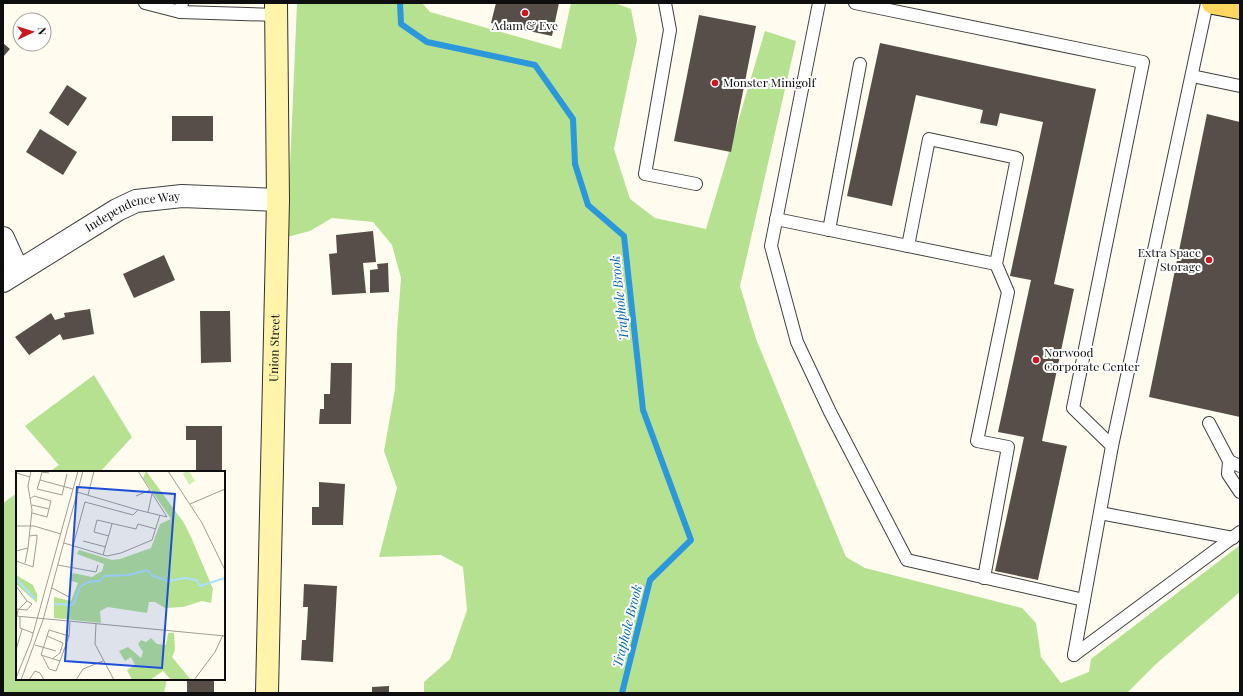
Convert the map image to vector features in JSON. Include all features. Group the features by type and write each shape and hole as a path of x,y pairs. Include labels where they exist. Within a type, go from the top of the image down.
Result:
{"main road":[{"path":"1213,3 1240,8"},
{"name":"Union Street","path":"267,693 278,200 276,9"}],"street":[{"name":"Independence Way","path":"11,276 117,210 136,201 182,196 278,200"},
{"path":"3,238 11,276"}],"lane":[{"path":"145,3 181,8 276,9"},
{"path":"665,3 670,30 645,174 696,184"},
{"path":"819,3 770,246 797,342 830,412 907,560 1084,600"},
{"path":"855,3 1143,62 1073,408 1112,446"},
{"path":"1207,3 1112,446 1074,655 1236,535"},
{"path":"829,230 860,64"},
{"path":"1192,76 1240,86"},
{"path":"908,246 929,139 1018,158 996,264 1008,292 977,441 1008,447 984,578"},
{"path":"776,219 996,264"},
{"path":"1209,423 1229,462 1228,474 1240,492"},
{"path":"1229,462 1240,466"},
{"path":"1100,513 1236,535"}],"green space":[{"path":"297,3 422,3 430,12 561,49 571,3 615,3 631,9 637,40 614,149 630,199 655,218 706,229 765,31 796,41 740,286 756,339 846,557 865,568 1022,608 1036,623 1041,657 1061,683 1089,672 1091,659 1240,545 1240,592 1156,664 1127,693 424,693 424,682 450,659 467,610 463,567 441,555 379,557 397,488 384,451 395,389 401,278 392,245 373,222 332,218 310,231 287,237"},
{"path":"94,375 132,437 101,471 50,471 59,465 25,426"},
{"path":"16,494 16,680 167,680 164,693 3,693 3,503"}],"building":[{"name":"Adam & Eve","path":"496,3 559,3 552,36 491,23"},
{"name":"Monster Minigolf","path":"699,15 756,26 731,152 674,141"},
{"path":"3,43 10,49 3,57"},
{"name":"Norwood Corporate Center","path":"880,43 1096,89 1054,284 1074,289 1042,441 1067,446 1038,580 995,571 1024,437 998,432 1031,280 1010,276 1043,122 1000,113 997,126 980,123 983,110 916,95 892,206 847,196"},
{"path":"67,85 87,98 68,126 49,113"},
{"name":"Extra Space Storage","path":"1207,114 1240,122 1240,417 1149,397"},
{"path":"172,116 213,116 213,141 172,141"},
{"path":"40,129 77,152 63,175 26,152"},
{"path":"373,231 376,262 363,263 366,293 332,295 329,254 337,253 336,235"},
{"path":"164,255 175,280 134,298 123,274"},
{"path":"388,263 389,292 370,293 370,270 378,269 377,264"},
{"path":"90,309 94,334 63,340 60,334 29,355 15,337 51,313 55,320 65,317 64,313"},
{"path":"200,311 230,311 231,362 201,363"},
{"path":"331,363 352,363 351,424 319,424 320,409 324,409 324,394 330,394"},
{"path":"186,426 222,426 222,470 196,470 196,440 186,440"},
{"path":"319,482 345,484 343,525 312,525 312,507 319,507"},
{"path":"304,584 337,586 333,662 301,660 302,640 306,640 308,607 303,607"},
{"path":"187,680 214,680 214,693 187,693"},
{"path":"389,686 389,693 372,693 372,687"}],"waterway":[{"name":"Traphole Brook","path":"400,3 401,24 427,42 535,65 573,119 575,164 588,205 624,236 643,410 691,540 650,580 622,693"}],"place":[{"name":"Adam & Eve","path":"525,13"},
{"name":"Monster Minigolf","path":"715,83"},
{"name":"Extra Space Storage","path":"1209,260"},
{"name":"Norwood Corporate Center","path":"1036,360"}]}
